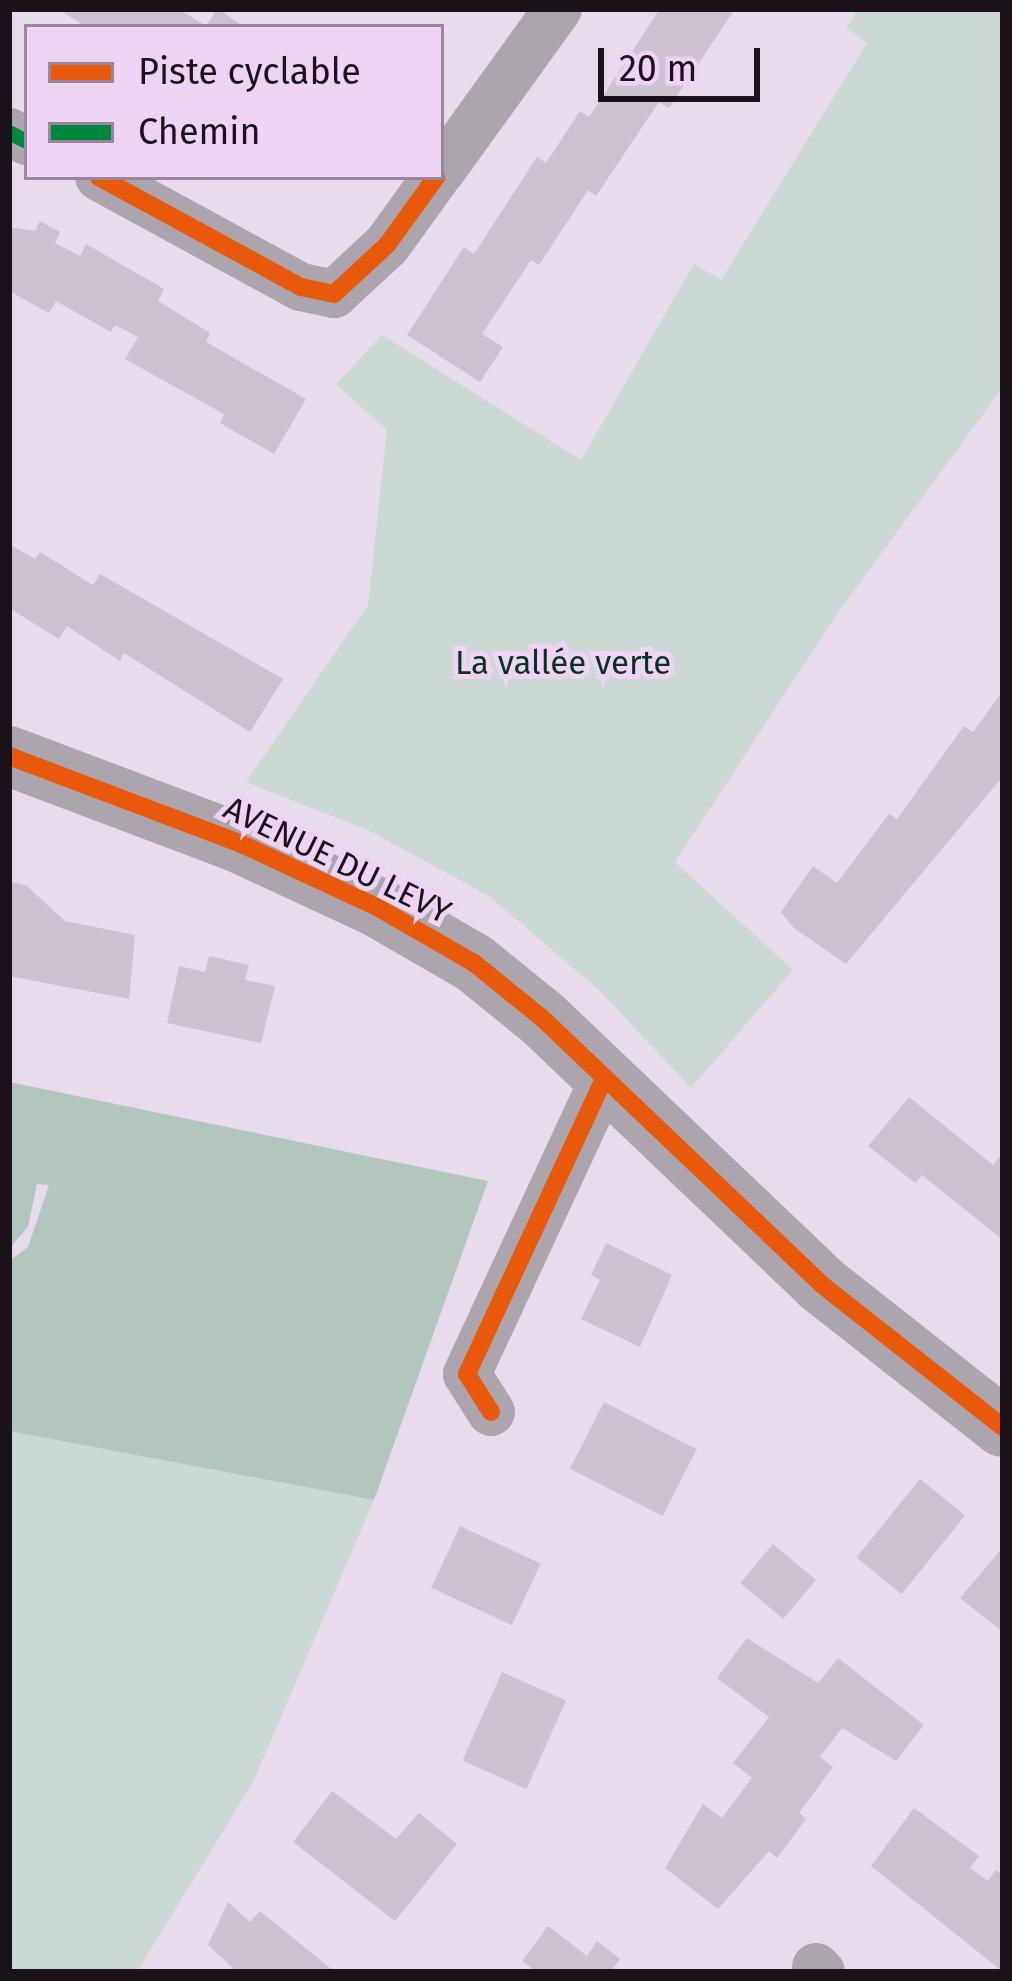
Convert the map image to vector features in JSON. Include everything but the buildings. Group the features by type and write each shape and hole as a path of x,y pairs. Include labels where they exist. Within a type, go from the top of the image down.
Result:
{"street":[{"path":"444,167 558,9"},
{"path":"105,180 301,287 334,294 387,245 435,180"},
{"name":"AVENUE DU LEVY","path":"9,756 237,842 377,907 474,964 605,1077 821,1284 1003,1427"},
{"path":"491,1412 467,1373 605,1077"}],"green space":[{"name":"La vallée verte","path":"858,9 1003,9 1003,387 837,614 675,862 793,970 691,1088 599,990 489,896 370,831 246,782 368,605 387,430 336,384 382,335 581,460 694,264 721,280 867,43 846,28"},
{"path":"9,1082 488,1181 374,1500 9,1431 9,1261 28,1247 49,1185 37,1184 28,1227 9,1249"},
{"path":"9,1431 374,1500 253,1782 137,1972 9,1972"}],"marked path":[{"path":"9,132 24,140"}],"cycle path":[{"path":"105,180 301,287 334,294 387,245 434,180"},
{"path":"9,756 237,842 377,907 474,963 542,1018 821,1284 1003,1427"},
{"path":"491,1412 467,1374 605,1077"}]}
